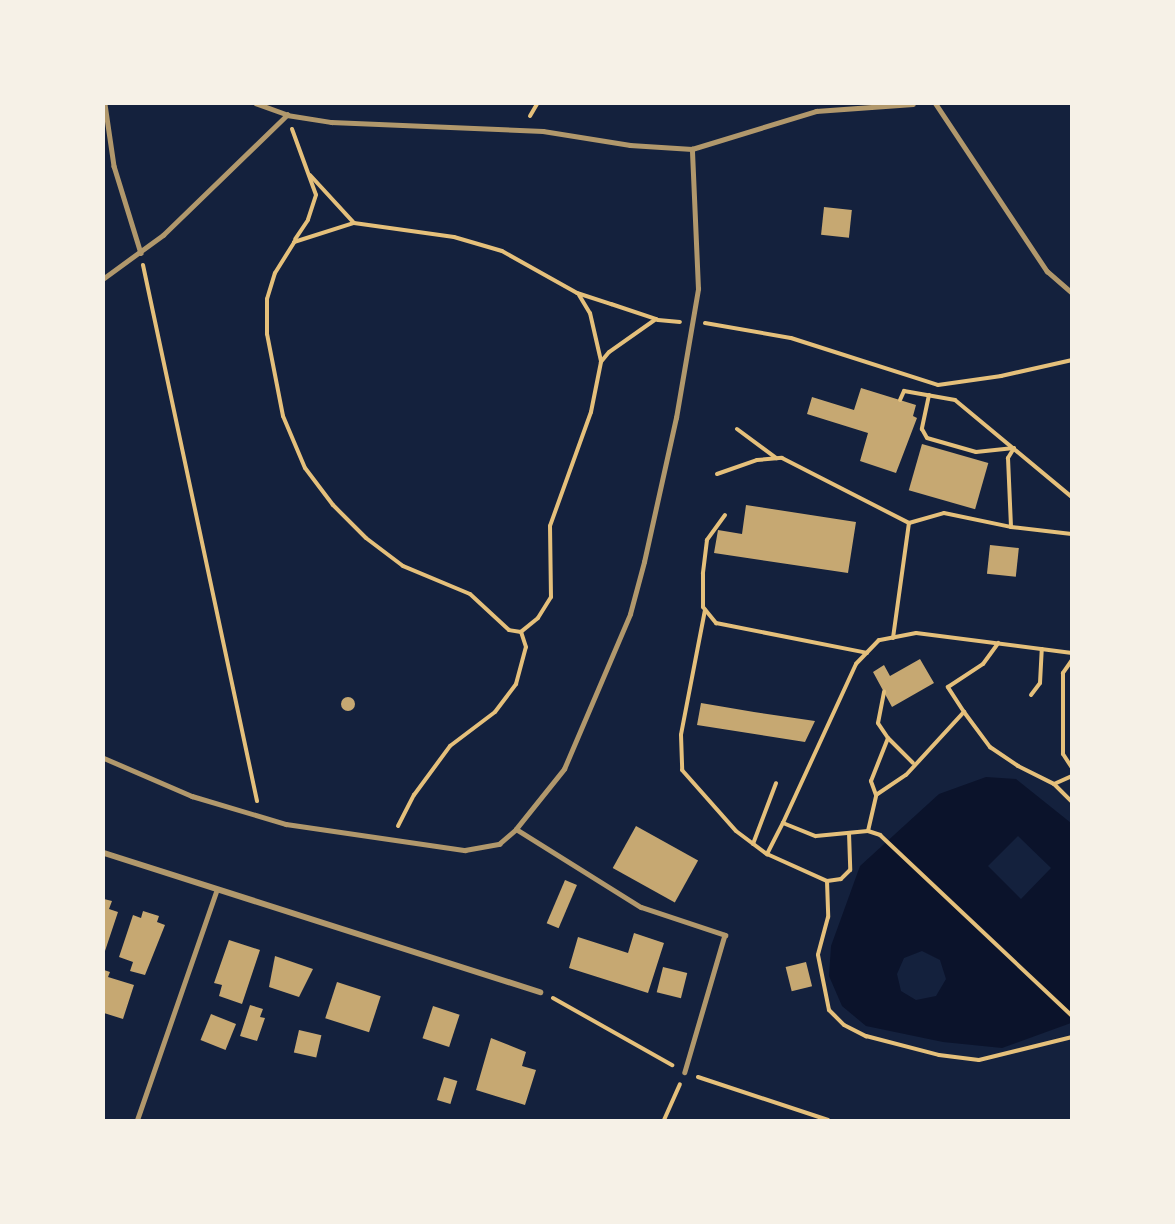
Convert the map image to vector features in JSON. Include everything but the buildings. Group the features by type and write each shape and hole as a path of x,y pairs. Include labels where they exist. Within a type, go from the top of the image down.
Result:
{"street":[{"path":"104,852 540,992"}],"lane":[{"path":"105,104 114,166 141,253"},
{"path":"256,104 287,115 332,122 543,131 630,145 692,149 816,111 913,104"},
{"path":"936,104 1047,271 1071,293"},
{"path":"104,278 141,253 287,115"},
{"path":"104,758 192,796 260,816 391,840 465,850 499,844 516,829 564,769 630,614 676,418 698,289 692,149"},
{"path":"516,829 641,907 725,935 685,1072"},
{"path":"137,1120 217,889"}],"path":[{"path":"287,115 316,195 308,219 275,273 267,299 267,334 283,416 305,468 333,505 375,545 403,566 470,594 509,630 521,632 538,618 551,597 550,526 591,412 601,362 590,314 577,293"},
{"path":"308,173 354,222"},
{"path":"294,242 354,222 454,237 502,251 577,293 656,319 728,324 791,338 938,385 1001,376 1071,360"},
{"path":"141,253 260,816"},
{"path":"601,362 609,352 656,319"},
{"path":"900,400 904,391 955,400 1071,497"},
{"path":"929,395 922,429 927,438 976,452 1014,448"},
{"path":"737,429 777,458 813,471 909,523 944,513 1011,527 1071,534"},
{"path":"1011,527 1008,459 1014,448"},
{"path":"717,474 757,460 777,458"},
{"path":"725,515 707,540 705,610 681,735 682,770 736,831 767,854 827,881 841,879 850,870 849,833"},
{"path":"893,638 909,523"},
{"path":"705,610 717,622 867,653"},
{"path":"391,840 414,795 450,746 495,712 516,684 526,647 521,632"},
{"path":"767,854 856,664 879,640 916,633 1071,653"},
{"path":"998,643 984,664 948,687 990,747 1054,784 1071,802"},
{"path":"1031,695 1040,683 1042,649"},
{"path":"1071,660 1063,673 1063,754 1071,768"},
{"path":"884,692 878,723 888,738 913,763"},
{"path":"876,795 906,775 913,763 964,712"},
{"path":"868,831 876,795 871,781 888,738"},
{"path":"1054,784 1071,776"},
{"path":"753,844 776,783"},
{"path":"783,823 816,836 868,831 880,835 1071,1016"},
{"path":"827,881 828,917 818,955 829,1010 844,1025 866,1036 939,1055 979,1060 1071,1037"},
{"path":"664,1120 685,1072"}],"water":[{"path":"986,777 1016,779 1071,823 1071,1023 1002,1048 943,1042 866,1026 842,1006 829,976 831,946 860,866 939,794","holes":["1018,836 1051,868 1021,899 988,866","922,951 940,960 946,979 936,996 916,1000 901,991 897,974 904,958"]}]}
